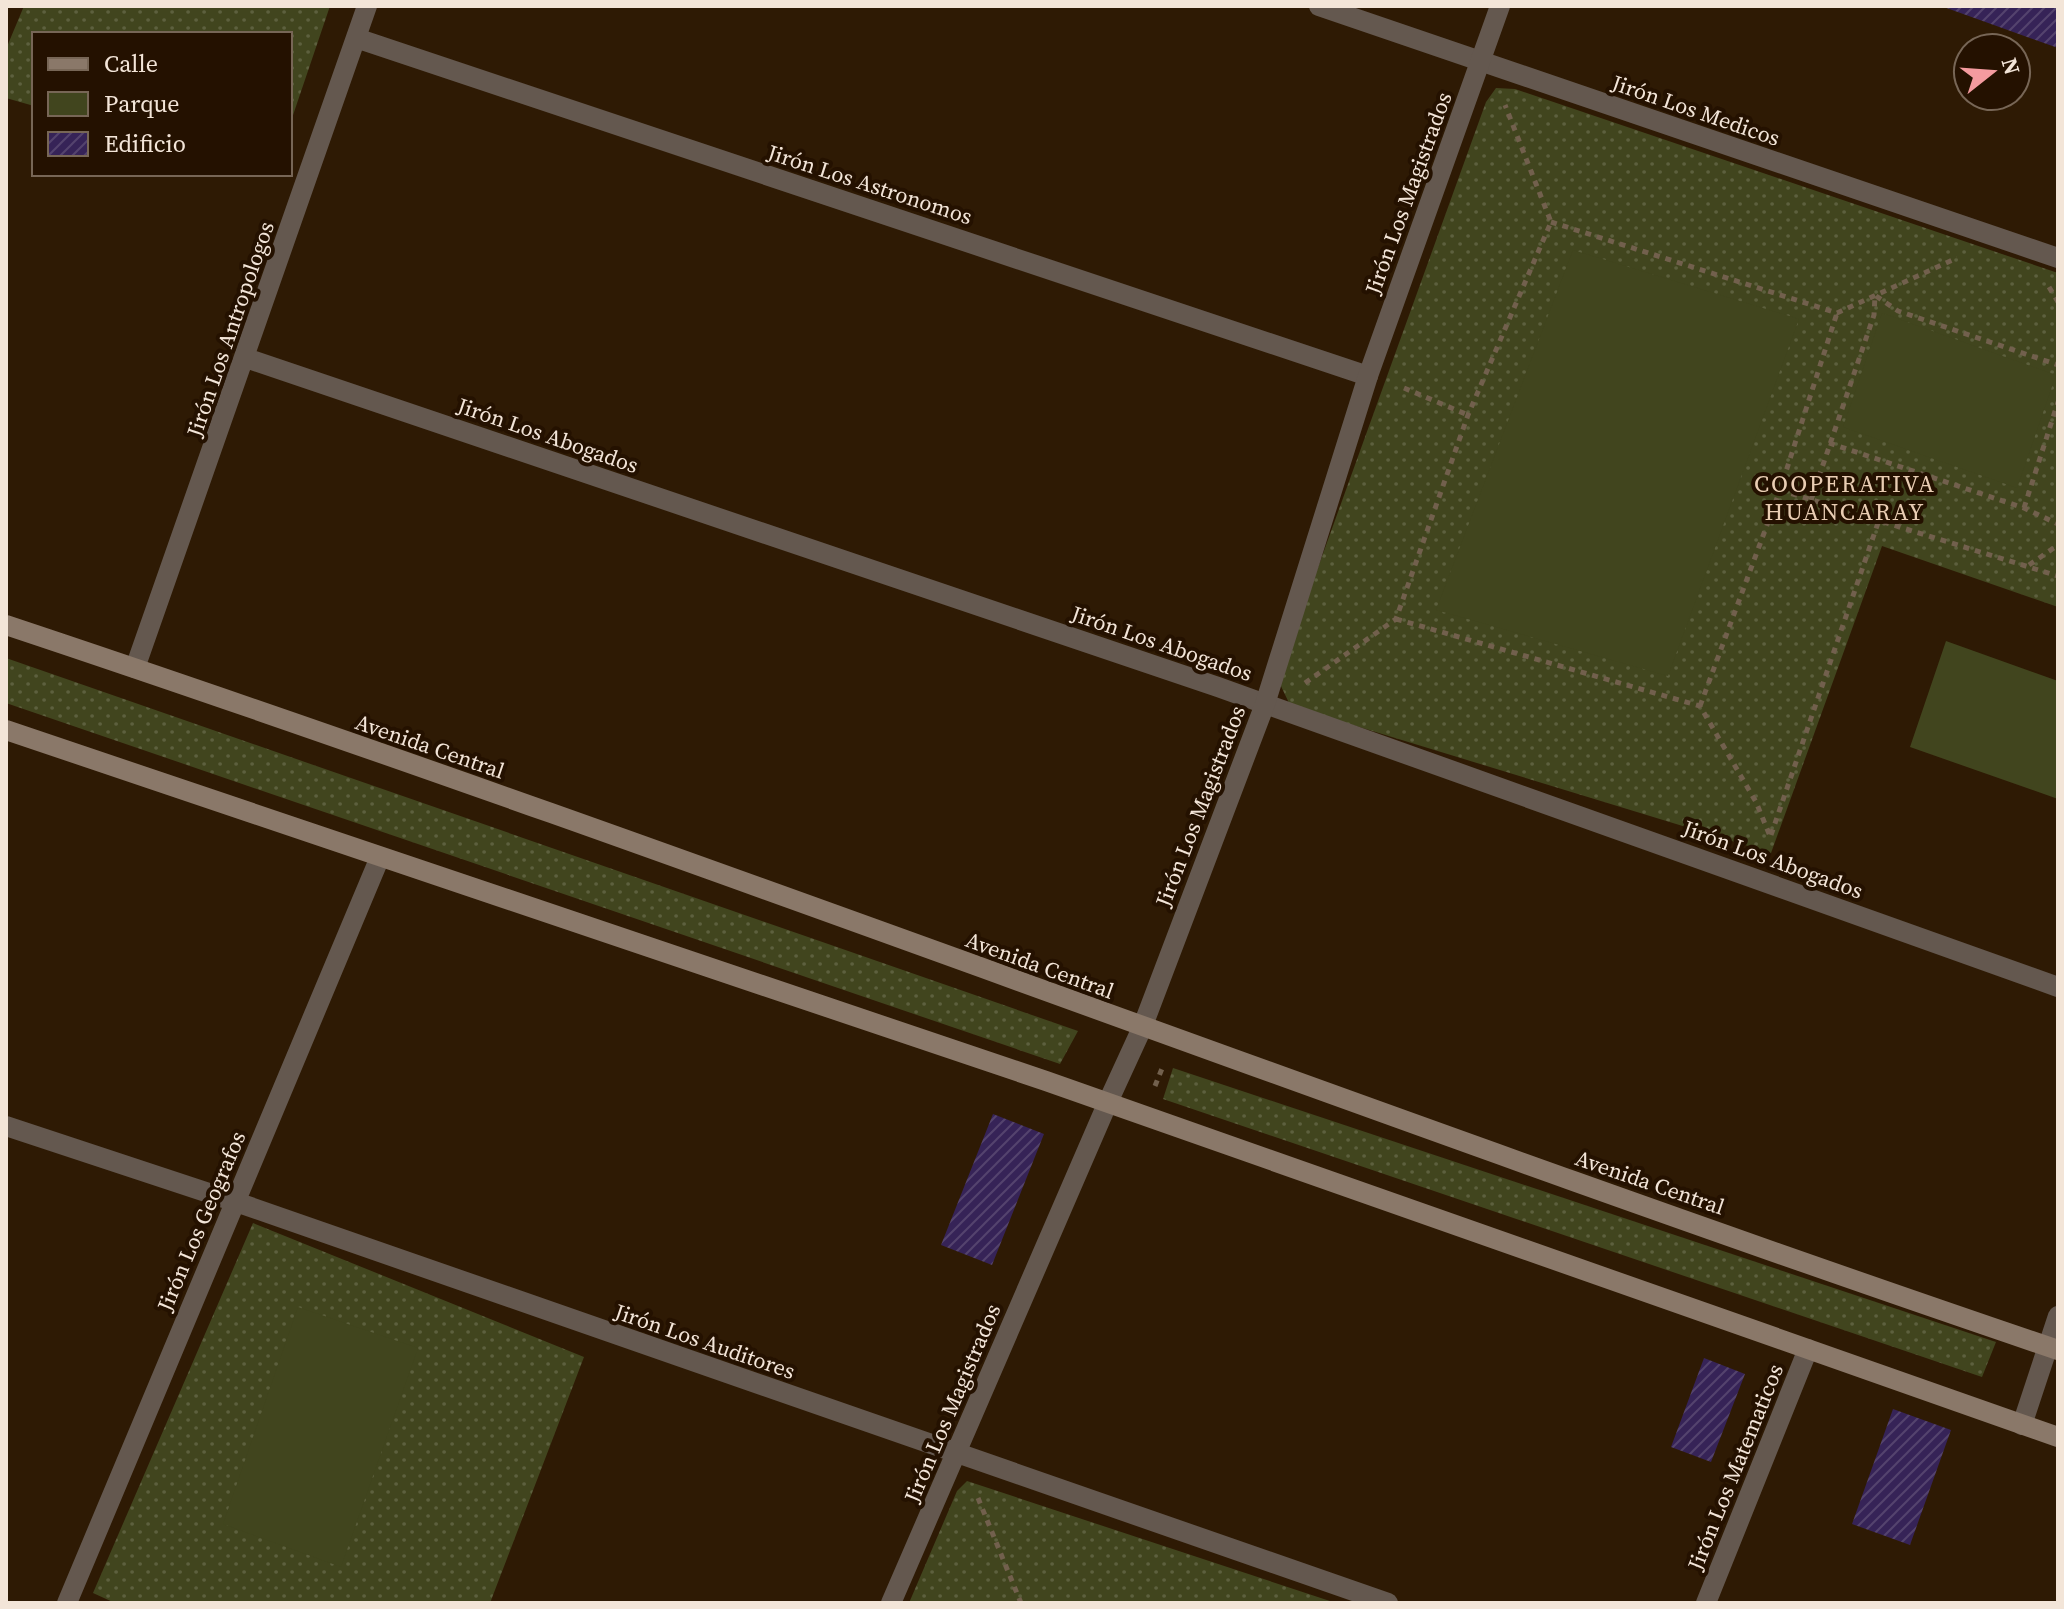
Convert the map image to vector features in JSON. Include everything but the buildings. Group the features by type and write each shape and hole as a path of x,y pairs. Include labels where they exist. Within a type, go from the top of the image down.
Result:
{"main road":[{"name":"Avenida Central","path":"6,625 694,864 1142,1028 2053,1348"},
{"path":"6,730 1108,1102 2058,1437"}],"street":[{"name":"Jirón Los Antropologos","path":"135,668 367,6"},
{"name":"Jirón Los Medicos","path":"1319,6 2058,258"},
{"name":"Jirón Los Magistrados","path":"891,1603 1142,1028 1265,704 1368,376 1500,6"},
{"name":"Jirón Los Astronomos","path":"356,38 1368,376"},
{"name":"Jirón Los Abogados","path":"246,358 1265,704 2058,987"},
{"name":"Jirón Los Geografos","path":"67,1603 380,857"},
{"name":"Jirón Los Auditores","path":"6,1126 236,1202 1388,1603"},
{"path":"2022,1425 2053,1348 2058,1316"},
{"name":"Jirón Los Matematicos","path":"1706,1603 1808,1349"}],"path":[{"path":"1295,689 1396,619 1468,415 1551,222 1505,105"},
{"path":"1551,222 1837,313 1957,258"},
{"path":"2049,287 2058,302"},
{"path":"1875,295 1898,311 2058,365"},
{"path":"1811,500 1874,315 1875,295"},
{"path":"1700,706 1780,490 1837,313"},
{"path":"1404,388 1468,415"},
{"path":"2024,508 2058,402"},
{"path":"1829,443 2024,508 2058,524"},
{"path":"1780,490 2058,576"},
{"path":"1396,619 1700,706 1756,802 1770,836 1879,520"},
{"path":"2029,565 2058,545"},
{"path":"1151,1095 1165,1061"},
{"path":"978,1498 1021,1603"}],"green space":[{"path":"24,6 330,6 292,118 292,32 32,32 32,105 6,98 6,49"},
{"path":"1496,88 1515,89 2058,273 2058,607 1882,546 1771,853 1307,711 1289,703 1280,684 1286,656 1486,102"},
{"path":"1573,250 1799,319 1668,676 1436,610"},
{"path":"1882,313 2056,375 2017,488 1843,427"},
{"path":"1946,641 2058,681 2058,799 1910,747"},
{"path":"6,658 1078,1031 1060,1064 6,703"},
{"path":"1173,1068 1996,1342 1982,1377 1163,1099"},
{"path":"253,1223 584,1357 490,1603 115,1603 93,1593"},
{"path":"298,1307 418,1348 341,1567 223,1524"},
{"path":"967,1481 1336,1603 909,1603 957,1491"}],"district":[{"name":"COOPERATIVA HUANCARAY","path":"1845,498"}]}
